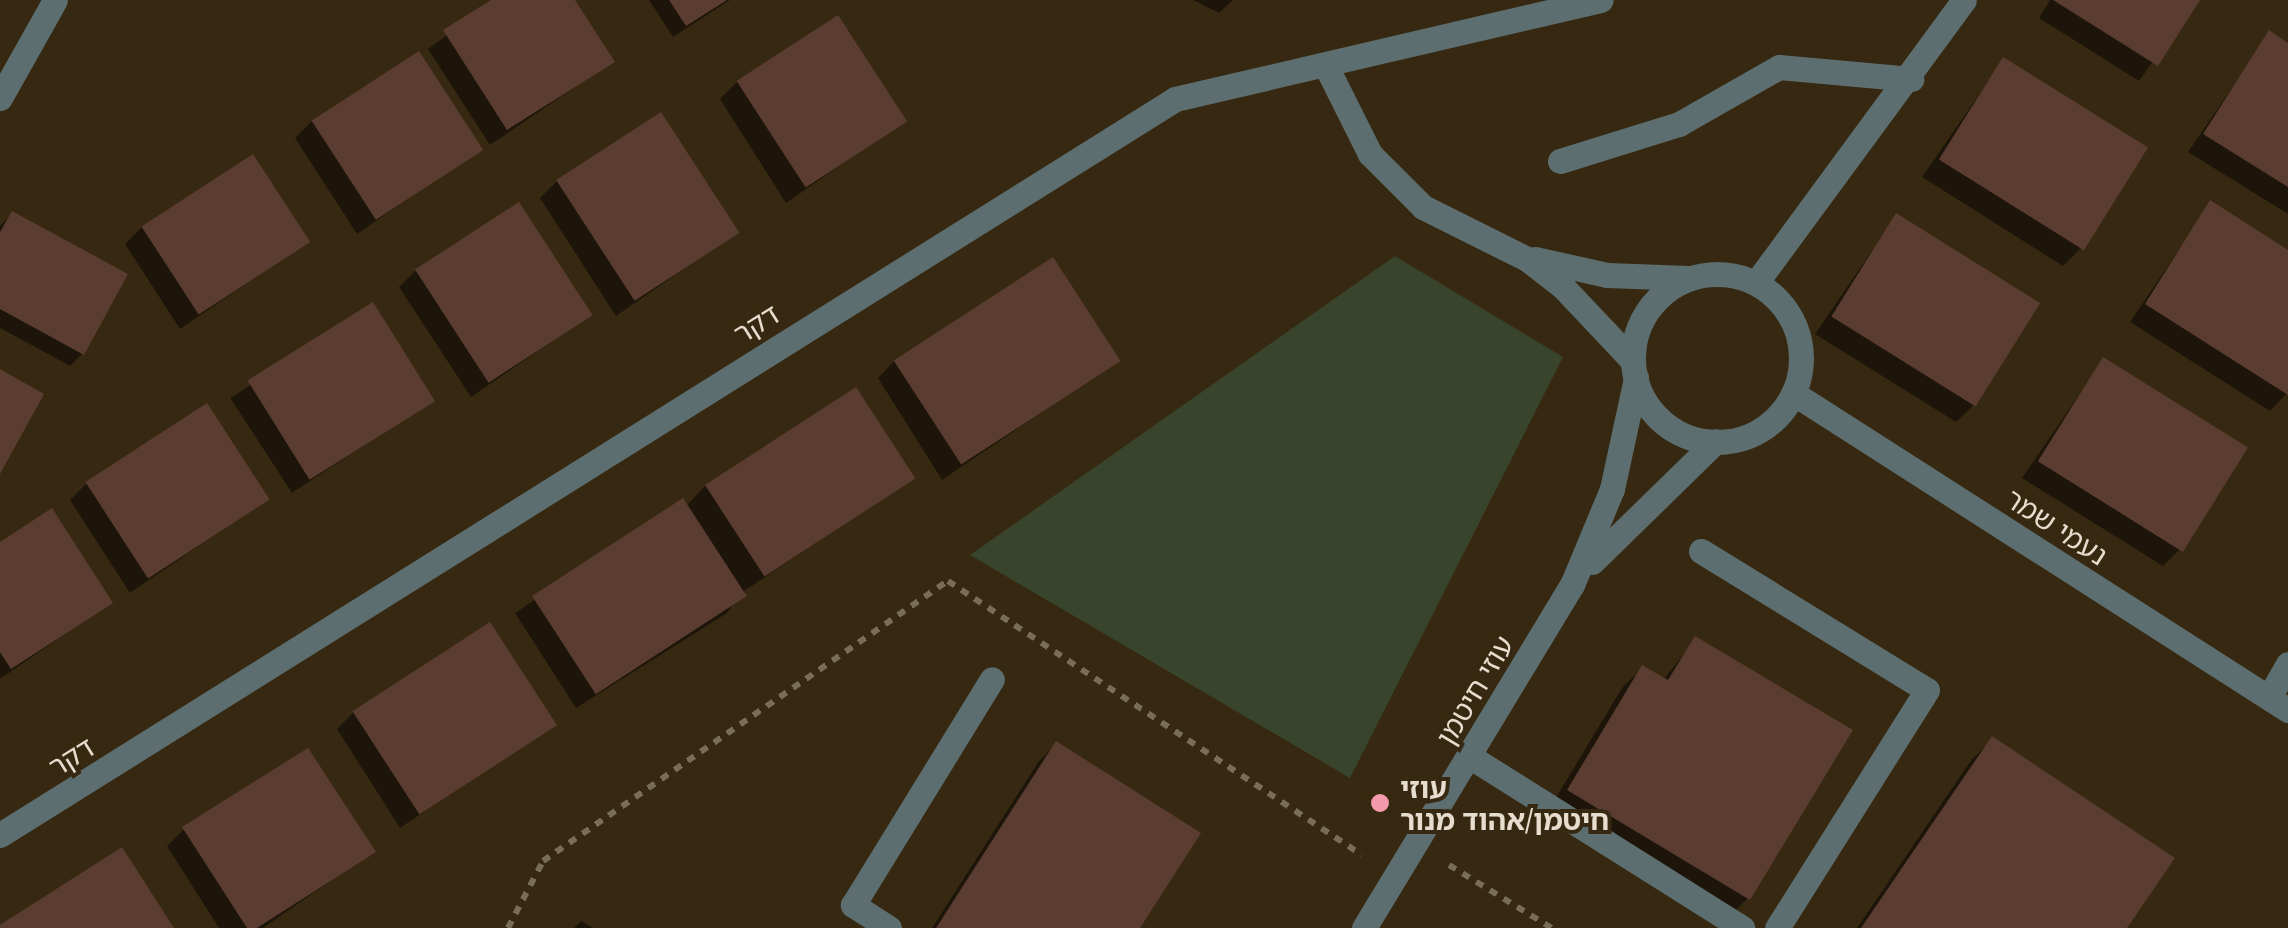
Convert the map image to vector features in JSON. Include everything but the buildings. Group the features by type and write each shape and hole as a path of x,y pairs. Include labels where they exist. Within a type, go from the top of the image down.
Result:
{"street":[{"path":"0,98 55,0"},
{"name":"דקר","path":"0,836 1175,99 1601,0"},
{"path":"1756,283 1911,79 1964,0"},
{"path":"1326,66 1361,138 1383,167 1423,206 1516,254 1563,287 1634,369 1652,412 1672,429 1716,440 1754,433 1794,393 1800,342 1792,319 1756,283 1730,274 1692,278 1607,275 1516,254"},
{"path":"1560,161 1679,124 1778,67 1911,79"},
{"path":"1634,369 1641,320 1655,300 1692,278"},
{"name":"עוזי חיטמן","path":"1364,928 1418,846 1572,584 1612,488 1634,369"},
{"name":"נעמי שמר","path":"1794,393 2278,704"},
{"name":"עוזי חיטמן","path":"1572,584 1618,530 1716,440"},
{"path":"1701,551 1927,690 1777,928"},
{"path":"2278,704 2288,664"},
{"path":"890,928 853,905 992,678"},
{"path":"1469,756 1742,928"}],"path":[{"path":"1418,846 1552,928"}],"green space":[{"path":"1395,256 1563,357 1350,778 970,555"}],"place":[{"name":"עוזי חיטמן/אהוד מנור","path":"1380,803"}]}
